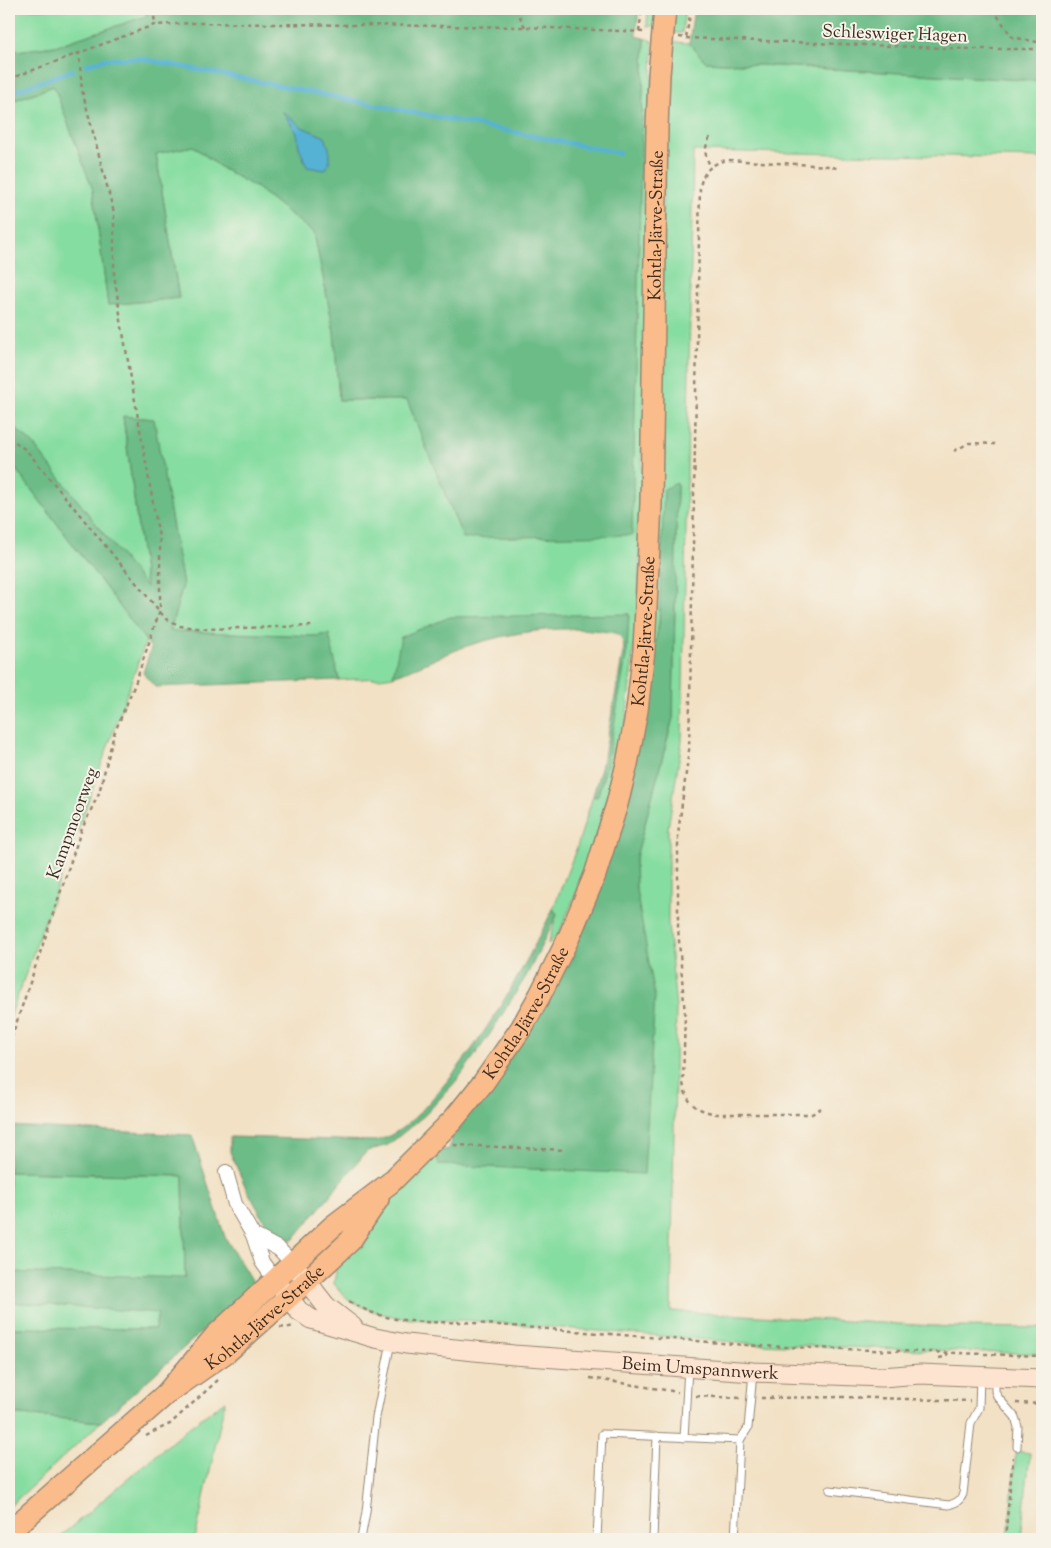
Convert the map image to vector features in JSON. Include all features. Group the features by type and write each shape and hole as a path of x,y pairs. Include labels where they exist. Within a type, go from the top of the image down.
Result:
{"main road":[{"name":"Kohtla-Järve-Straße","path":"166,1394 216,1335 333,1226 390,1183 453,1120 483,1083 522,1027 569,937 596,875 627,764 644,650 648,571 657,128 659,75 665,9"},
{"name":"Kohtla-Järve-Straße","path":"9,1532 166,1394 294,1304 307,1281 350,1240 390,1183"}],"street":[{"name":"Beim Umspannwerk","path":"226,1172 234,1204 254,1235 262,1262 294,1304 310,1320 391,1342 514,1355 753,1372 882,1378 920,1374 1042,1379"},
{"name":"Beim Umspannwerk","path":"254,1235 279,1248 326,1306 362,1334"}],"lane":[{"path":"361,1539 366,1512 376,1417 391,1342"},
{"path":"684,1438 688,1367"},
{"path":"736,1539 740,1440 748,1428 753,1372"},
{"path":"988,1377 997,1396 1015,1417 1018,1427 1017,1446"},
{"path":"830,1490 949,1505 956,1503 963,1494 972,1423 979,1408 988,1377"},
{"path":"597,1539 602,1434 740,1440"},
{"path":"653,1539 657,1436"}],"path":[{"path":"152,9 156,25"},
{"path":"516,9 525,27"},
{"path":"639,32 642,9"},
{"path":"686,38 691,9"},
{"path":"993,9 1012,37 1042,43"},
{"path":"9,79 156,25 194,23 525,27 646,32"},
{"name":"Schleswiger Hagen","path":"677,36 686,38 970,49 1042,49"},
{"name":"Kampmoorweg","path":"9,1045 81,831 99,793 114,734 135,684 160,610 160,543 114,274 114,213 82,90 79,53"},
{"path":"710,137 704,152 711,167"},
{"path":"821,1108 812,1114 716,1114 696,1108 689,1101 683,1083 684,1015 678,928 678,834 689,750 700,186 705,172 718,162 728,160 830,166 839,169"},
{"path":"9,437 26,451 166,619 180,626 206,629 313,626"},
{"path":"954,451 969,443 995,444"},
{"path":"430,1144 565,1150"},
{"path":"343,1298 375,1314 415,1322 462,1322 758,1346 1042,1356"},
{"path":"277,1327 294,1304"},
{"path":"143,1438 155,1430 170,1424 220,1379"},
{"path":"1005,1539 1013,1452 1017,1446"}],"green space":[{"path":"9,9 145,9 147,16 55,46 9,52"},
{"path":"145,9 639,9 636,36 645,39 632,535 463,538 407,400 339,400 334,331 314,233 257,188 223,169 193,146 156,154 179,298 108,305 93,190 54,86 9,102 9,52 55,46 147,16"},
{"path":"648,9 658,9 656,25 647,27"},
{"path":"674,9 685,9 682,33 675,33 672,27"},
{"path":"694,9 1042,9 1042,81 706,62 689,43"},
{"path":"636,36 651,40 653,46 638,608 624,741 594,846 577,892 558,935 548,944 557,914 553,909 577,847 593,796 597,797 607,765 629,614 402,637 393,676 339,680 328,634 316,636 170,631 183,585 153,419 123,417 146,588 33,444 9,422 9,102 54,86 93,190 108,305 179,298 156,153 193,146 223,169 257,188 314,233 334,331 339,400 407,400 463,538 642,117 645,40"},
{"path":"674,42 689,43 706,62 1042,81 1042,158 693,151 682,741 668,828 668,924 676,1008 671,1311 952,1327 1042,1328 1042,1354 758,1344 463,1320 418,1320 388,1315 360,1306 347,1298 334,1284 336,1270 331,1264 406,1186 436,1151 440,1165 636,889 635,861 673,718 677,484 659,623 651,669 664,148 670,45"},
{"path":"123,416 154,419 183,585 170,631 316,636 329,634 339,680 155,687 143,673 151,648 9,460 9,422 33,444 146,587"},
{"path":"9,460 146,641 9,1020"},
{"path":"677,483 673,718 635,861 636,889 655,997 644,1174 439,1165 436,1151 449,1149 451,1143 450,1135 555,982 651,669 659,623 664,489"},
{"path":"629,614 627,651 607,765 597,797 593,796 604,757 624,647 622,638 619,635 584,629 560,629 490,639 464,647 393,676 401,637 450,617"},
{"path":"553,909 557,914 528,973 490,1034 458,1079 425,1115 388,1145 367,1151 292,1241 265,1222 246,1188 230,1152 230,1137 376,1141 403,1128 432,1100 472,1049 502,1004"},
{"path":"9,1126 192,1135 225,1237 254,1285 101,1422 9,1414 9,1328 155,1329 158,1313 9,1302 9,1272 185,1278 183,1176 9,1172"},
{"path":"9,1172 183,1176 185,1279 9,1272"},
{"path":"9,1302 158,1312 155,1329 9,1328"},
{"path":"225,1401 195,1539 57,1539 188,1428"},
{"path":"9,1414 101,1422 9,1507"},
{"path":"1016,1451 1030,1453 1021,1539 1008,1539"}],"water":[{"path":"282,111 302,127 325,137 330,154 325,170 307,167 299,147 297,133"}],"waterway":[{"path":"86,65 105,59 139,58 619,153"},
{"path":"9,93 73,70"}]}
